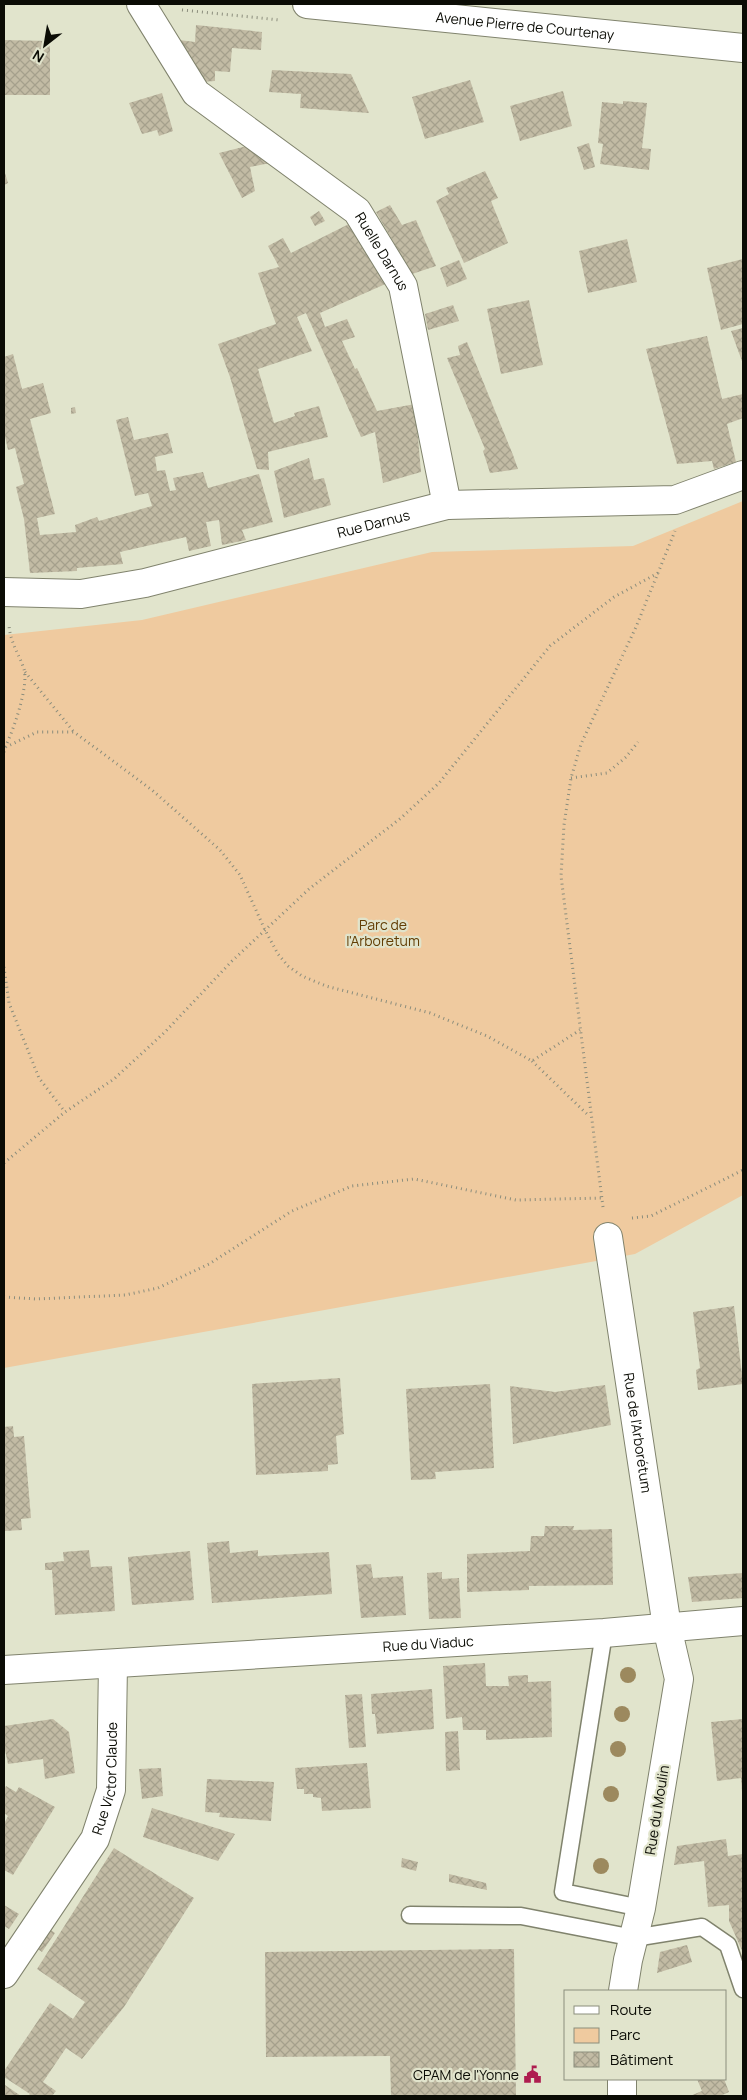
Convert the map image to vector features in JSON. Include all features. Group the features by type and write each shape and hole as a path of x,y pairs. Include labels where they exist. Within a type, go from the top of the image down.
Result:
{"street":[{"name":"Ruelle Darnus","path":"141,4 196,93 357,211 404,286 447,505"},
{"name":"Avenue Pierre de Courtenay","path":"307,4 743,48"},
{"name":"Rue Darnus","path":"6,592 81,594 146,583 447,505 676,500 743,475"},
{"name":"Rue de l'Arborétum","path":"606,1229 667,1627"},
{"name":"Rue du Viaduc","path":"113,1664 604,1633 743,1621"},
{"name":"Rue du Moulin","path":"623,1990 628,1960 641,1908 679,1679 667,1627"},
{"path":"4,1670 113,1664"},
{"name":"Rue Victor Claude","path":"4,1974 94,1839 111,1790 113,1664"},
{"path":"622,2080 622,2096"}],"lane":[{"path":"604,1633 563,1892 641,1908"},
{"path":"410,1915 521,1916 634,1938 702,1927 728,1945 743,1989"}],"path":[{"path":"676,500 675,533 660,572 582,744 571,778 564,825 561,876 590,1116 606,1229 651,1216 743,1170"},
{"path":"4,1163 65,1112 114,1079 164,1032 232,960 309,889 401,818 439,782 550,646 614,597 660,572"},
{"path":"6,592 10,636 25,671 74,732 152,790 220,850 240,875 265,930 278,954 288,966 302,976 326,986 430,1013 487,1036 532,1061 590,1116"},
{"path":"4,752 21,709 25,671"},
{"path":"5,748 37,732 74,732"},
{"path":"571,778 608,774 626,757 638,742"},
{"path":"4,967 9,1003 39,1078 65,1112"},
{"path":"532,1061 580,1030"},
{"path":"4,1297 36,1299 125,1295 158,1288 209,1264 292,1211 352,1186 414,1179 516,1200 602,1198"}],"green space":[{"name":"Parc de l'Arboretum","path":"743,501 743,1195 635,1254 4,1368 4,635 142,620 432,552 633,546"}],"building":[{"path":"196,25 262,32 261,50 232,48 230,72 215,71 215,81 200,82 179,40 195,42"},
{"path":"4,40 50,41 50,95 4,95"},
{"path":"272,70 351,74 369,113 300,108 301,94 269,92"},
{"path":"470,80 484,122 425,139 412,97"},
{"path":"563,91 572,126 520,141 510,106"},
{"path":"162,93 173,131 159,136 157,130 142,134 129,103"},
{"path":"623,101 647,103 642,148 651,149 649,170 600,164 603,144 598,143 602,102 623,104"},
{"path":"589,143 595,167 584,170 577,147"},
{"path":"247,146 270,163 250,167 255,191 242,198 219,153"},
{"path":"4,170 8,183 4,185"},
{"path":"485,171 498,198 491,201 508,243 464,263 436,201 449,194 446,188"},
{"path":"390,205 402,225 416,220 436,266 412,274 376,212"},
{"path":"319,211 325,221 315,226 310,217"},
{"path":"353,222 390,282 320,313 325,327 347,319 355,337 342,341 377,411 415,404 421,472 383,483 375,432 361,437 306,313 297,317 312,351 258,369 274,423 295,416 294,413 319,406 328,437 268,452 269,470 257,469 230,377 218,344 276,324 258,273 279,267 268,246 283,238 291,253"},
{"path":"627,239 637,282 588,293 579,251"},
{"path":"743,259 743,324 721,330 707,268"},
{"path":"459,260 467,279 447,287 440,268"},
{"path":"529,300 543,365 501,374 487,309"},
{"path":"453,305 459,321 428,330 425,314"},
{"path":"743,328 743,364 731,331"},
{"path":"707,336 722,399 743,394 743,418 727,424 736,462 714,469 712,461 677,464 646,349"},
{"path":"467,342 518,469 490,473 483,451 485,449 447,358 460,355 458,346"},
{"path":"13,354 22,389 43,383 51,413 30,419 55,514 37,518 40,535 76,532 75,525 97,517 99,521 152,506 148,493 135,496 116,420 128,417 134,440 168,433 173,453 155,457 157,471 165,470 170,491 176,490 173,478 203,472 208,488 259,474 273,522 242,530 246,540 222,545 219,520 206,522 211,546 189,551 186,537 120,552 123,564 77,568 77,571 30,573 24,519 16,487 24,484 15,448 8,450 4,432 4,357"},
{"path":"75,407 76,413 71,414 71,408"},
{"path":"309,458 314,480 324,478 331,505 284,518 274,471"},
{"path":"734,1306 743,1384 698,1390 696,1370 700,1368 693,1312"},
{"path":"340,1378 344,1434 336,1436 338,1464 328,1465 328,1471 256,1475 252,1384"},
{"path":"490,1384 494,1468 435,1472 436,1479 411,1480 406,1389"},
{"path":"605,1385 611,1425 513,1444 510,1386 555,1392"},
{"path":"13,1426 14,1437 24,1436 31,1518 21,1519 22,1530 5,1531 4,1427"},
{"path":"545,1526 574,1526 573,1530 612,1529 613,1585 529,1586 529,1590 467,1592 467,1554 530,1551 531,1536 544,1536"},
{"path":"229,1541 230,1553 258,1550 258,1556 329,1552 332,1594 212,1603 207,1543"},
{"path":"89,1550 91,1567 112,1566 115,1611 55,1615 52,1570 45,1570 45,1563 64,1561 63,1552"},
{"path":"190,1551 194,1600 132,1605 128,1557"},
{"path":"371,1564 373,1578 403,1576 406,1615 361,1618 356,1565"},
{"path":"442,1572 442,1579 459,1578 461,1618 429,1619 427,1573"},
{"path":"743,1573 743,1598 692,1602 688,1577"},
{"path":"485,1663 486,1686 509,1686 508,1676 528,1675 528,1682 551,1681 552,1737 486,1740 486,1730 463,1730 462,1717 446,1719 443,1666"},
{"path":"432,1689 434,1729 377,1734 375,1714 372,1714 371,1694"},
{"path":"362,1694 366,1747 349,1748 345,1695"},
{"path":"53,1719 69,1732 75,1773 45,1779 43,1759 8,1764 4,1750 4,1726"},
{"path":"743,1719 742,1792 741,1778 717,1781 711,1722"},
{"path":"458,1731 460,1770 446,1771 445,1732"},
{"path":"367,1763 371,1808 322,1811 321,1798 313,1797 313,1794 304,1794 304,1789 297,1789 295,1768"},
{"path":"161,1768 163,1796 142,1799 139,1769"},
{"path":"207,1779 274,1782 271,1821 219,1817 220,1813 205,1812"},
{"path":"6,1786 16,1792 19,1787 55,1807 13,1875 4,1870 4,1824 8,1816 4,1813 4,1790"},
{"path":"152,1808 235,1834 218,1861 143,1837"},
{"path":"726,1839 728,1856 743,1854 743,1953 729,1921 729,1905 708,1907 704,1861 674,1865 677,1846"},
{"path":"114,1848 194,1898 124,2007 82,2059 66,2048 43,2082 56,2091 52,2096 28,2096 30,2094 4,2077 4,2071 50,2003 73,2019 85,2002 37,1969"},
{"path":"402,1858 418,1862 416,1871 401,1867"},
{"path":"449,1874 486,1883 487,1890 449,1882"},
{"path":"4,1905 19,1914 9,1929 4,1926"},
{"path":"48,1928 55,1933 42,1952 35,1947"},
{"path":"687,1945 692,1962 657,1973 660,1952"},
{"path":"514,1949 516,2096 391,2096 390,2056 266,2057 265,1952"},
{"path":"697,2080 724,2080 729,2092 720,2096 690,2096 702,2091"},
{"path":"5,2085 21,2096 4,2096"}],"place":[{"name":"CPAM de l'Yonne","path":"533,2075"}]}
